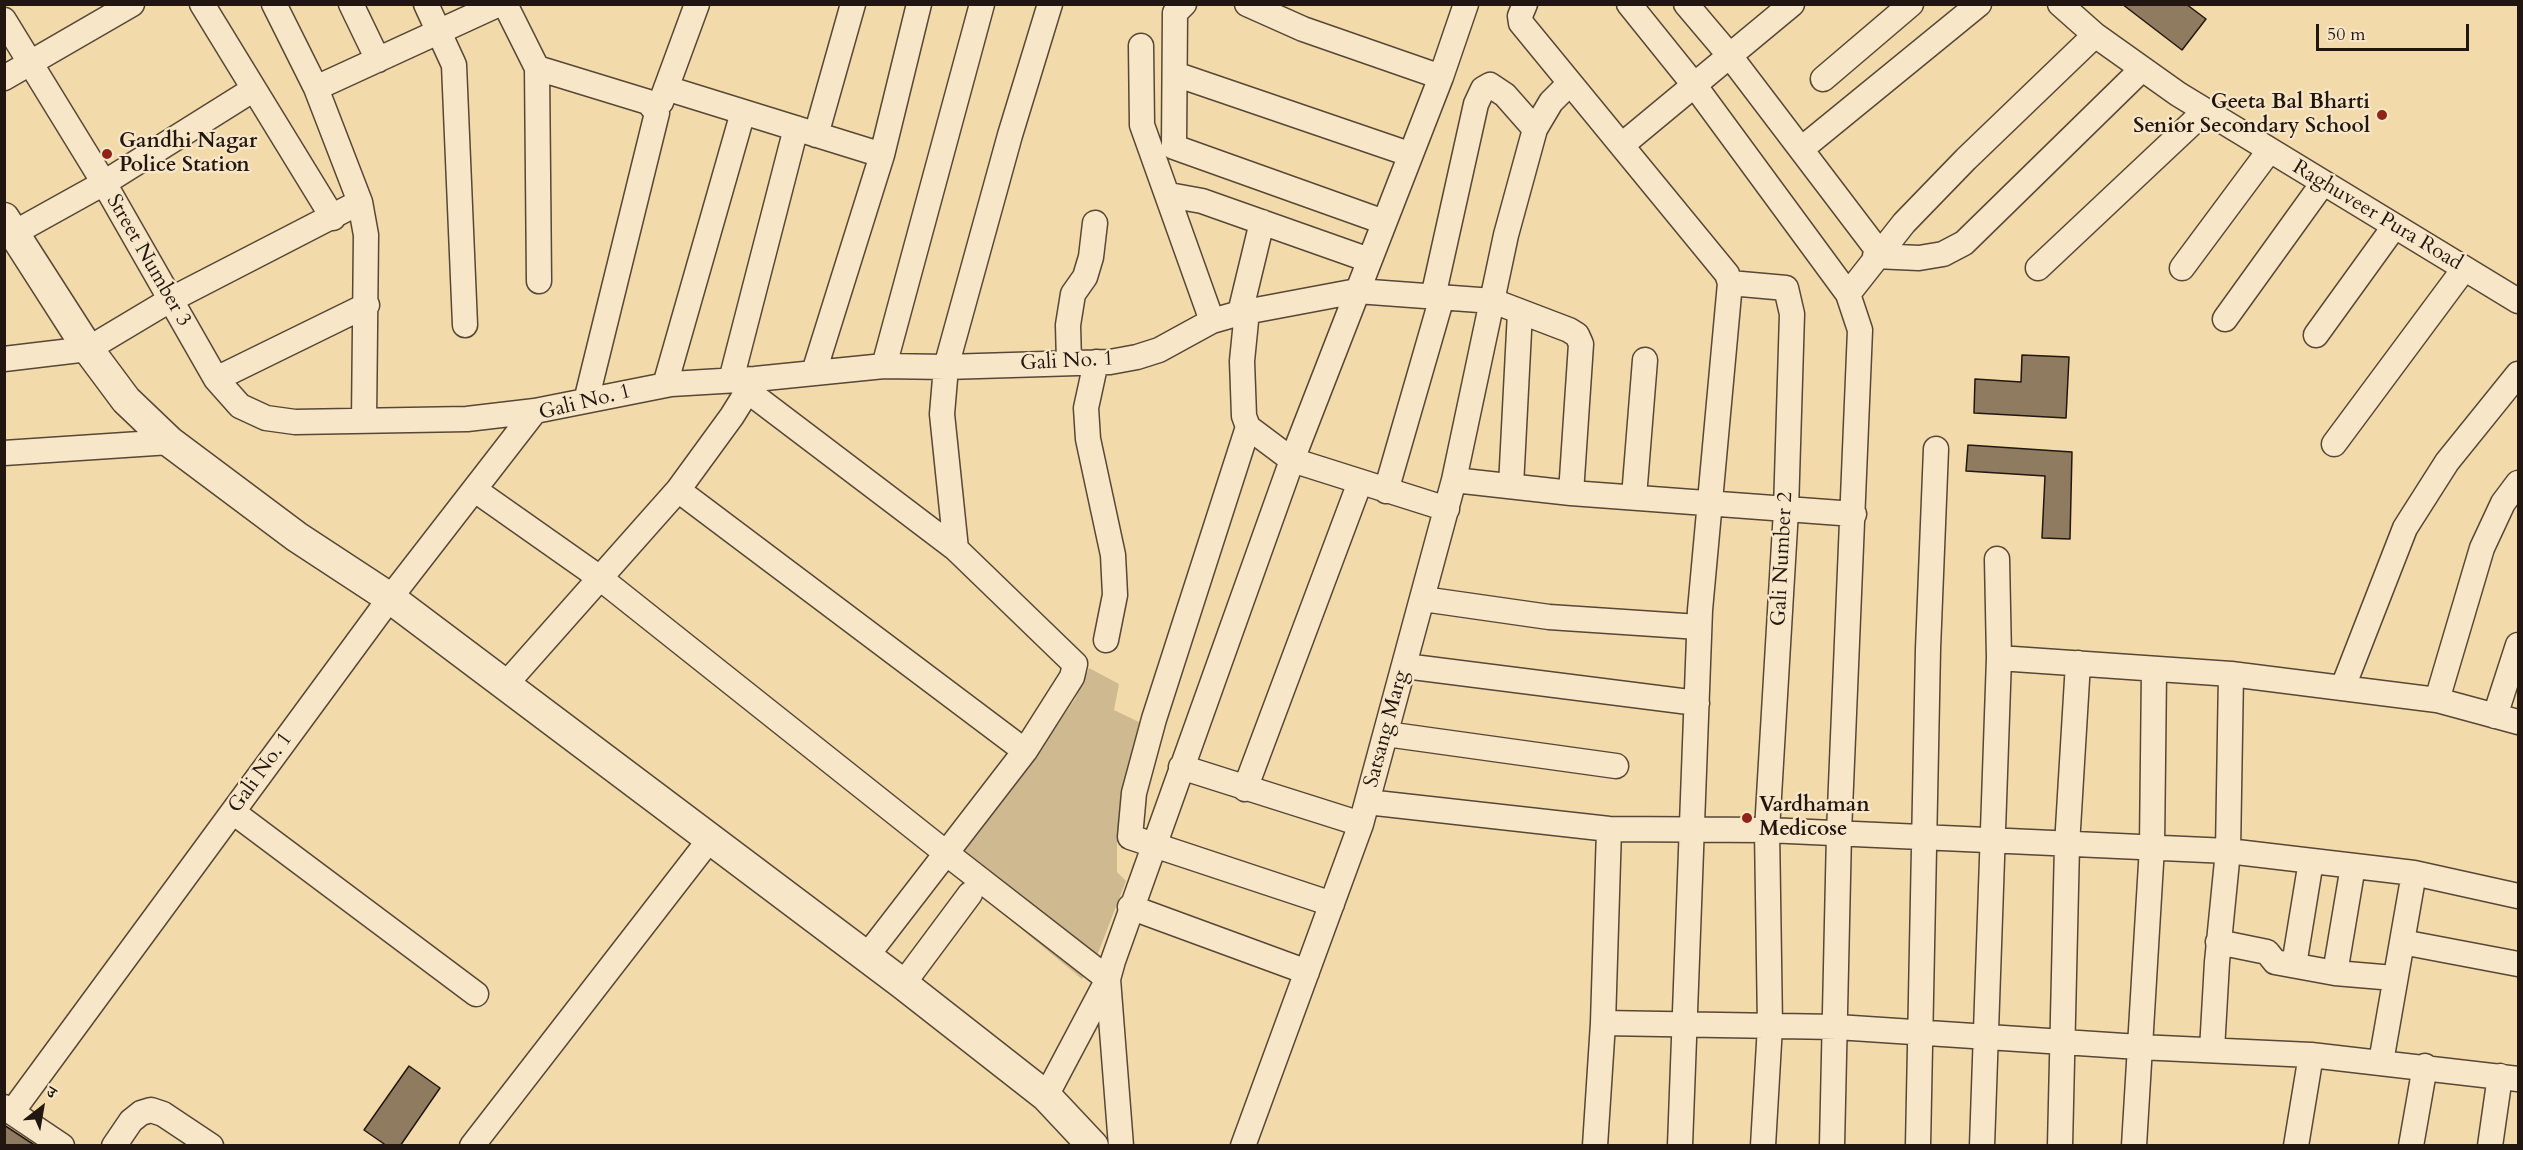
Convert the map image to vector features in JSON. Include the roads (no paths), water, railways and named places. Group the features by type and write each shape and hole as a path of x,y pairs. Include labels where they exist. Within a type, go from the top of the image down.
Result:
{"street":[{"path":"4,78 132,4"},
{"path":"202,4 333,218"},
{"path":"274,4 316,88 360,202 366,235 364,421 467,419 535,411"},
{"path":"351,4 378,60"},
{"path":"426,4 454,65 465,325"},
{"path":"316,88 499,4"},
{"path":"505,4 537,68 539,281"},
{"path":"586,400 657,113 697,4"},
{"path":"506,684 678,490 745,384 806,132 853,4"},
{"path":"813,372 882,155 919,4"},
{"path":"884,366 982,4"},
{"path":"956,549 942,414 946,367 1010,135 1050,4"},
{"path":"1184,4 1175,13 1174,147 1275,181 1384,222"},
{"path":"1247,4 1303,29 1441,77"},
{"path":"1046,1096 1108,979 1130,907 1292,460 1409,154 1441,77 1466,4"},
{"path":"1525,4 1520,16 1521,23 1727,273 1730,283 1700,627 1694,830 1680,1146"},
{"path":"1629,4 1695,86 1848,294 1857,316 1861,347 1839,833 1837,1027 1832,1146"},
{"path":"1686,4 1730,56 1877,254 1919,258 1943,254 1964,243 2141,70"},
{"path":"1622,145 1792,4"},
{"path":"1823,79 1911,4"},
{"path":"1810,142 1979,4"},
{"name":"Raghuveer Pura Road","path":"2060,4 2095,35 2141,70 2269,151 2518,301"},
{"name":"Street Number 3","path":"4,20 104,183 216,379 240,406 266,418 295,422 364,421"},
{"path":"1848,294 1877,254 1966,159 2095,35"},
{"path":"1141,46 1142,125 1169,195 1212,321"},
{"path":"537,68 648,102 657,113"},
{"path":"1175,74 1409,154"},
{"name":"Satsang Marg","path":"1243,1146 1364,813 1447,509 1506,235 1535,129 1551,102 1570,83"},
{"path":"1386,491 1437,297 1476,104 1483,89 1490,85 1504,95 1535,129"},
{"path":"666,88 882,155"},
{"path":"254,89 104,183 9,226 88,349 126,400 170,441 297,537 377,589 506,684 903,984 1046,1096 1093,1146"},
{"path":"2038,268 2205,111"},
{"path":"665,385 743,112"},
{"path":"2182,268 2269,151"},
{"path":"2225,319 2323,183"},
{"path":"1169,195 1202,201 1369,260"},
{"path":"4,360 88,349 170,300 333,218 360,202"},
{"path":"1262,222 1244,312 1242,361 1244,416 1248,427 1292,460 1447,509"},
{"path":"1069,363 1068,325 1073,294 1085,277 1091,257 1095,223"},
{"path":"2316,335 2394,227"},
{"path":"2334,444 2464,269"},
{"name":"Gali Number 2","path":"1730,283 1786,288 1792,314 1786,510 1767,830 1770,1026 1763,1146"},
{"name":"Gali No. 1","path":"8,1109 233,812 377,589 475,490 535,411 665,385 745,384 813,372 884,366 946,367 1069,363 1137,357 1159,350 1212,321 1244,312 1357,291 1493,301 1569,330 1577,335 1581,344 1571,493"},
{"path":"216,379 367,305"},
{"path":"1511,486 1520,312"},
{"path":"1634,497 1645,360"},
{"path":"1096,362 1086,408 1088,439 1113,555 1115,595 1106,640"},
{"path":"2343,687 2405,528 2447,462 2518,374"},
{"path":"745,384 956,549 1075,664 1072,677 1025,751 866,957"},
{"path":"1248,427 1154,719 1134,794 1130,837 1332,904"},
{"path":"4,453 170,441"},
{"path":"1918,1146 1928,649 1936,449"},
{"path":"1454,480 1571,493 1786,510 1854,513"},
{"path":"1245,789 1360,482"},
{"path":"2437,700 2482,548 2503,503 2518,483"},
{"path":"475,490 600,578 946,854 1108,979 1121,1146"},
{"path":"678,490 1025,751"},
{"path":"1982,1146 1999,658 1997,559"},
{"path":"1423,599 1549,617 1700,627"},
{"path":"2495,716 2518,645"},
{"path":"1999,658 2231,674 2343,687 2437,700 2518,722"},
{"path":"2060,1146 2067,845 2078,663"},
{"path":"1404,666 1697,703"},
{"path":"2134,1146 2152,847 2154,670"},
{"path":"2212,1050 2218,942 2228,851 2231,674"},
{"path":"1386,734 1616,766"},
{"path":"1181,767 1245,789 1364,813 1609,829 1767,830 2228,851 2414,873 2518,896"},
{"path":"233,812 476,994"},
{"path":"1595,1146 1603,1023 1609,829"},
{"path":"472,1146 710,839"},
{"path":"2294,965 2311,861"},
{"path":"2335,973 2353,866"},
{"path":"2380,1062 2414,873"},
{"path":"903,984 970,894"},
{"path":"1130,907 1306,972"},
{"path":"2218,942 2267,952 2275,962 2335,973 2394,978"},
{"path":"2402,942 2518,964"},
{"path":"1603,1023 1837,1027 2063,1043 2311,1055 2425,1066 2509,1078 2490,1146"},
{"path":"2296,1146 2311,1055"},
{"path":"2411,1146 2425,1066"},
{"path":"8,1109 62,1146"},
{"path":"114,1146 131,1121 141,1113 151,1110 163,1114 212,1146"}],"place":[{"name":"Geeta Bal Bharti Senior Secondary School","path":"2382,115"},
{"name":"Gandhi Nagar Police Station","path":"107,154"},
{"name":"Vardhaman Medicose","path":"1747,818"}]}
